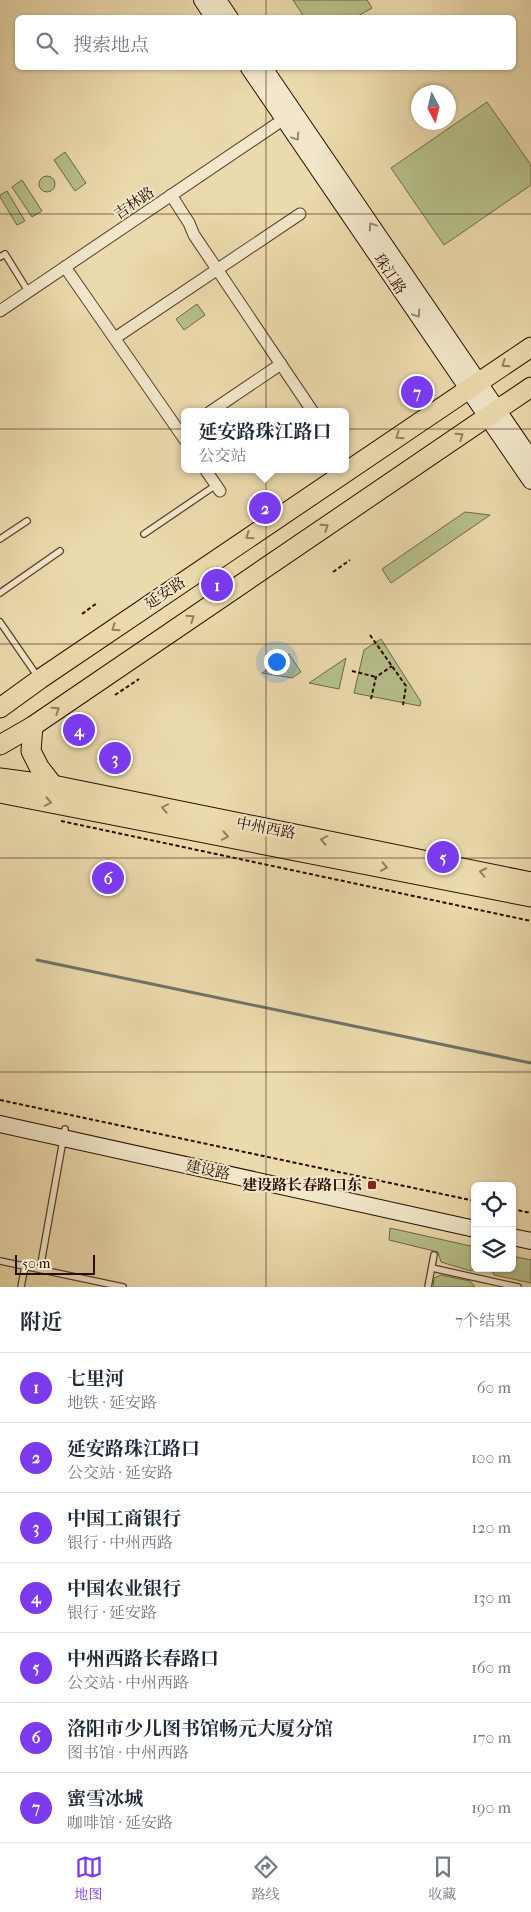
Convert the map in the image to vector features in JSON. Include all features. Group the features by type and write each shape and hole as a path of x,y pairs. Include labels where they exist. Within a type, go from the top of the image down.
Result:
{"main road":[{"name":"延安路","path":"349,462 474,386 531,347"},
{"path":"0,745 33,726 531,388"},
{"name":"延安路","path":"0,708 334,473"},
{"path":"33,726 31,751 39,767 53,786"},
{"name":"中州西路","path":"0,778 53,786 531,882"},
{"name":"中州西路","path":"0,793 531,897"}],"street":[{"path":"202,0 212,15"},
{"path":"218,0 228,15"},
{"name":"珠江路","path":"250,70 493,413 531,459"},
{"name":"珠江路","path":"265,70 474,386"},
{"name":"吉林路","path":"0,311 284,119"},
{"path":"172,195 190,224 194,235 310,408"},
{"path":"115,338 300,214"},
{"path":"65,267 181,431"},
{"path":"216,408 281,364"},
{"name":"珠江路","path":"493,413 531,481"},
{"path":"208,473 218,488"},
{"name":"建设路","path":"0,1115 64,1134 471,1228"},
{"name":"建设路","path":"0,1124 64,1134 471,1217"},
{"path":"516,1227 531,1231"},
{"path":"516,1238 531,1241"}],"lane":[{"path":"0,258 5,254 28,291"},
{"path":"144,534 218,488"},
{"path":"0,539 27,521"},
{"path":"0,593 60,551"},
{"path":"0,622 40,679"},
{"path":"40,1269 64,1134"},
{"path":"428,1287 434,1255"},
{"path":"0,1261 124,1287"},
{"path":"21,1287 25,1266"},
{"path":"432,1268 518,1287"}],"path":[{"path":"333,572 350,560"},
{"path":"82,614 97,603"},
{"path":"370,635 406,686 403,705"},
{"path":"371,698 376,677 392,666"},
{"path":"352,671 376,677"},
{"path":"115,695 139,679"},
{"path":"58,820 531,921"},
{"path":"0,1100 471,1200"},
{"path":"516,1210 531,1213"}],"green space":[{"path":"293,0 367,0 372,8 360,15 303,15"},
{"path":"487,102 531,165 531,185 444,245 391,168 446,130 456,130 456,123"},
{"path":"65,152 86,183 75,191 54,160"},
{"path":"44,176 50,176 55,181 53,190 44,192 39,187 39,181"},
{"path":"22,180 42,211 32,217 12,187"},
{"path":"7,191 25,221 17,225 0,197 0,195"},
{"path":"197,304 205,315 184,330 176,319"},
{"path":"465,512 490,515 391,583 382,569"},
{"path":"381,639 421,702 420,706 354,693 364,650"},
{"path":"289,654 301,672 292,678 262,673"},
{"path":"346,658 339,689 309,683"},
{"path":"390,1228 471,1246 471,1271 441,1262 438,1252 389,1240"},
{"path":"516,1257 531,1260 531,1283 494,1275 493,1272 516,1272"},
{"path":"441,1275 470,1281 475,1287 433,1287 434,1278"}],"waterway":[{"path":"37,960 531,1063"}],"place":[{"name":"蜜雪冰城","path":"417,392"},
{"name":"延安路珠江路口","path":"265,508"},
{"name":"七里河","path":"217,585"},
{"name":"中国农业银行","path":"79,730"},
{"name":"中国工商银行","path":"115,758"},
{"name":"中州西路长春路口","path":"443,857"},
{"name":"洛阳市少儿图书馆畅元大厦分馆","path":"108,878"},
{"name":"建设路长春路口东","path":"372,1185"}]}
